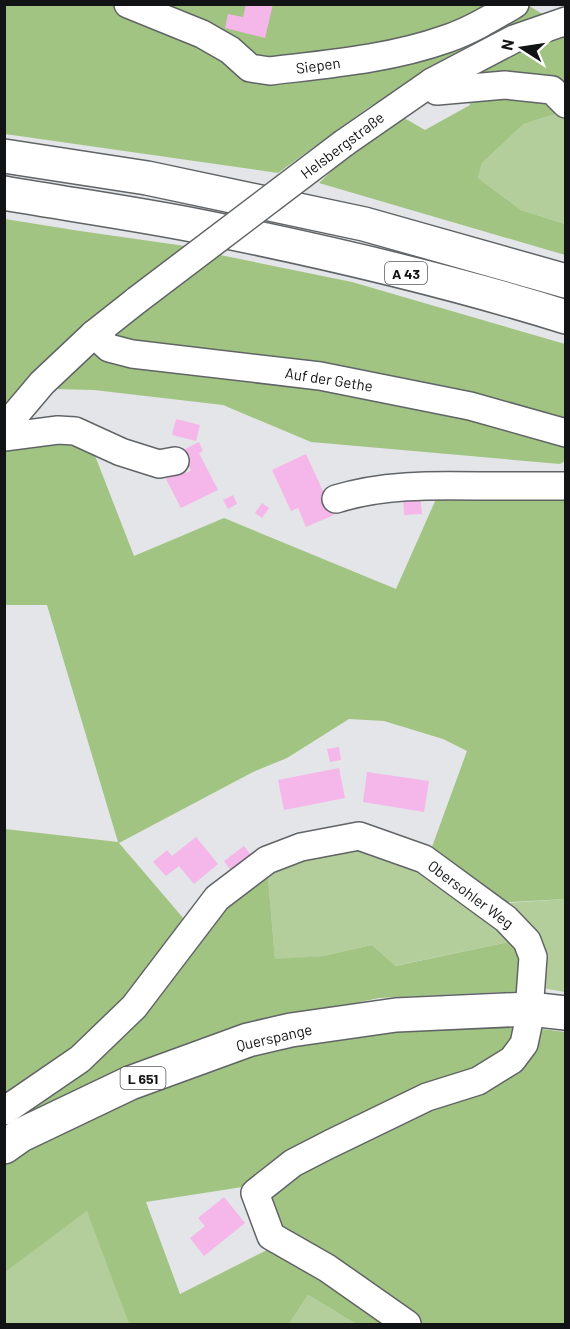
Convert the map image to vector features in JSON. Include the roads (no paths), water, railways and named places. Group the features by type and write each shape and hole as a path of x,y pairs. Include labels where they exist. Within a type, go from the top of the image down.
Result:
{"main road":[{"name":"A 43","path":"4,156 147,178 364,224 566,281"},
{"name":"A 43","path":"4,193 193,225 351,259 566,317"},
{"name":"Querspange","path":"4,1147 21,1135 130,1083 248,1041 291,1030 396,1015 529,1009 566,1013"}],"street":[{"name":"Siepen","path":"128,4 202,33 230,50 250,68 270,71 390,53 444,40 473,28 515,4"},
{"name":"Helsbergstraße","path":"4,428 42,383 94,334 344,143 432,82 558,16"},
{"path":"432,82 437,91 505,85 552,90 566,104"},
{"name":"Auf der Gethe","path":"94,334 109,348 132,354 320,376 470,406 566,434"},
{"path":"4,437 58,429 75,431 121,452 159,464 175,461"},
{"path":"336,499 353,493 386,488 566,486"},
{"name":"Obersohler Weg","path":"4,1111 80,1059 134,1007 217,898 267,860 301,847 359,836 424,859 470,891 520,931 527,941 533,957 528,1025 524,1044 512,1060 478,1081 427,1097 293,1163 255,1193 271,1236 327,1268 407,1324"}]}
